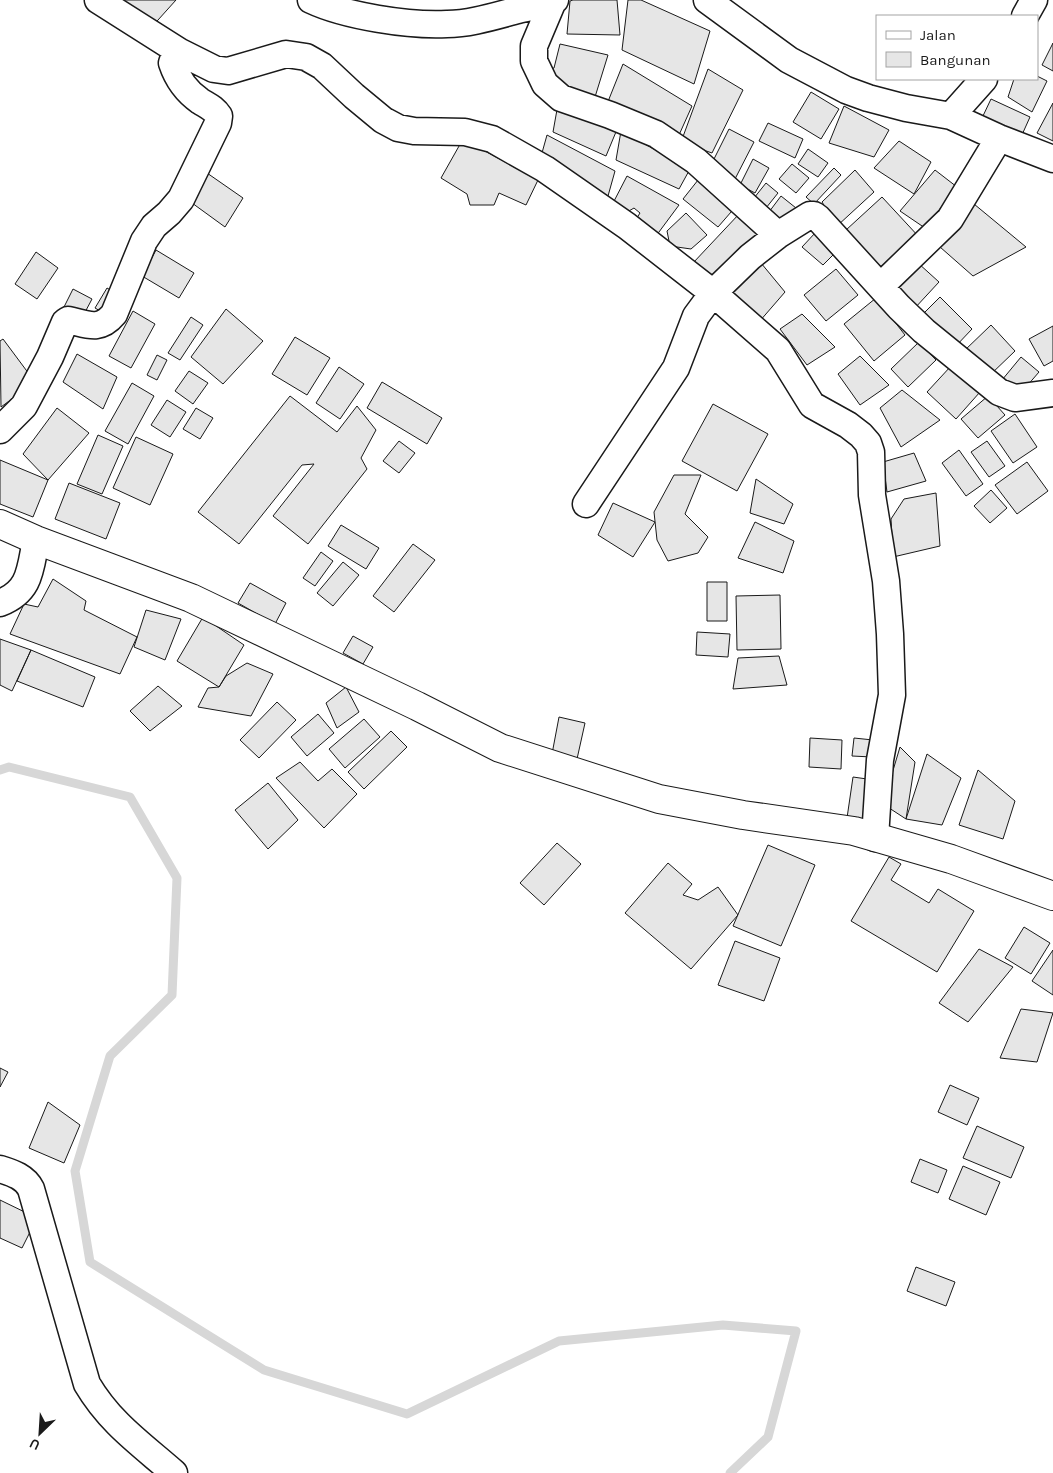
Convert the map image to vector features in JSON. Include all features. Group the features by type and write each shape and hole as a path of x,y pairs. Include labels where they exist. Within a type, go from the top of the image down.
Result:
{"street":[{"path":"98,0 180,52 214,69 228,71 286,54 306,57 322,66 383,120 398,128 414,131 465,132 492,139 553,175 626,226 713,292 778,350 812,406 855,430 868,443 871,452 872,495 887,590 892,695 880,760 876,838"},
{"path":"311,0 327,7 375,18 410,23 448,24 496,16 554,1"},
{"path":"707,0 789,60 846,90 906,108 951,116 999,138 1053,159"},
{"path":"1026,15 1034,0"},
{"path":"554,1 534,46 534,61 541,78 551,90 561,98 656,134 696,161 778,235"},
{"path":"0,430 24,406 50,357 65,322 68,320 83,325 98,325 104,323 114,314 144,241 154,226 181,199 218,123 219,116 214,109 200,101 182,82 172,63 175,54 180,52"},
{"path":"951,116 983,80"},
{"path":"879,284 887,280 950,219 999,138"},
{"path":"586,504 676,368 696,316 713,292 750,257 778,235 808,216 815,216 924,331 999,392 1015,398 1053,393"},
{"path":"0,524 36,540 191,598 417,706 500,748 659,799 743,815 854,831 951,859 1053,896"},
{"path":"0,603 11,599 21,591 27,579 36,540"},
{"path":"0,1170 18,1176 28,1183 31,1189 87,1384 97,1401 116,1423 174,1473"}],"building":[{"path":"117,0 176,0 149,30"},
{"path":"617,0 620,35 567,34 570,1"},
{"path":"628,0 641,0 710,31 694,84 622,50"},
{"path":"1053,43 1053,71 1042,65"},
{"path":"560,44 608,55 595,97 572,96 548,70 554,68"},
{"path":"623,64 692,106 679,135 607,104"},
{"path":"708,69 743,90 712,153 681,142"},
{"path":"1038,76 1047,81 1032,112 1008,97 1014,80 1038,80"},
{"path":"811,92 839,109 821,139 793,122"},
{"path":"991,99 1030,117 1021,137 982,118"},
{"path":"1053,103 1053,141 1037,133"},
{"path":"558,104 618,127 606,156 553,132"},
{"path":"844,106 889,130 874,157 829,143"},
{"path":"768,123 803,139 795,158 759,141"},
{"path":"729,129 754,142 735,179 710,167"},
{"path":"621,131 690,169 679,189 616,160"},
{"path":"547,135 615,171 608,196 540,160"},
{"path":"463,139 538,180 526,205 499,193 494,205 470,205 467,194 441,178"},
{"path":"899,141 931,162 914,194 874,168"},
{"path":"808,149 828,163 818,177 798,164"},
{"path":"753,159 769,168 755,193 740,185"},
{"path":"792,164 809,178 796,193 779,179"},
{"path":"834,168 841,175 814,204 806,197"},
{"path":"855,170 874,192 837,226 822,202"},
{"path":"935,170 957,187 925,228 900,211"},
{"path":"207,173 243,198 225,227 192,203"},
{"path":"702,175 738,204 718,227 683,199"},
{"path":"627,176 679,205 656,236 633,224 640,213 634,208 622,215 612,205"},
{"path":"766,183 778,193 762,213 750,203"},
{"path":"781,196 796,208 780,227 766,216"},
{"path":"882,197 920,238 884,271 846,230"},
{"path":"974,204 1026,247 973,276 940,247"},
{"path":"686,213 707,235 691,249 670,246 667,231"},
{"path":"740,213 759,236 711,280 693,263"},
{"path":"816,232 837,251 823,265 802,247"},
{"path":"156,250 194,273 179,298 142,276"},
{"path":"36,252 58,268 37,299 15,284"},
{"path":"761,263 785,292 759,322 732,293"},
{"path":"918,263 939,282 914,309 893,291"},
{"path":"836,269 858,295 826,321 804,295"},
{"path":"107,288 119,295 107,315 95,308"},
{"path":"73,289 92,299 83,316 64,307"},
{"path":"940,297 972,329 954,348 921,316"},
{"path":"876,298 905,335 874,361 844,324"},
{"path":"226,309 263,341 223,384 191,357"},
{"path":"133,311 155,324 131,368 109,356"},
{"path":"802,314 835,347 807,365 780,329"},
{"path":"191,317 203,325 180,360 168,353"},
{"path":"991,325 1015,351 989,376 964,351"},
{"path":"1053,326 1053,361 1044,366 1029,339"},
{"path":"295,337 330,358 307,395 272,374"},
{"path":"3,339 35,382 1,407 0,341"},
{"path":"919,342 936,360 908,387 891,369"},
{"path":"77,354 117,377 103,409 63,382"},
{"path":"157,355 167,360 157,380 147,375"},
{"path":"860,356 889,385 860,405 838,374"},
{"path":"1021,357 1039,372 1020,394 1002,380"},
{"path":"951,366 980,392 956,419 927,392"},
{"path":"339,367 364,384 340,419 316,403"},
{"path":"189,371 208,383 193,404 175,391"},
{"path":"382,382 442,418 427,444 367,408"},
{"path":"132,383 154,396 128,444 105,431"},
{"path":"902,390 940,420 901,447 880,408"},
{"path":"290,396 337,432 357,406 376,430 361,458 367,469 308,544 273,516 314,464 302,465 239,544 198,512"},
{"path":"988,396 1005,415 978,438 961,419"},
{"path":"167,400 186,412 170,437 151,425"},
{"path":"713,404 768,434 737,491 682,461"},
{"path":"57,408 89,433 48,480 23,454"},
{"path":"196,408 213,418 200,439 183,429"},
{"path":"1015,414 1037,447 1013,463 991,431"},
{"path":"98,435 123,446 102,494 77,484"},
{"path":"136,437 173,454 150,505 113,488"},
{"path":"399,441 415,453 399,473 383,461"},
{"path":"987,441 1005,466 989,477 971,452"},
{"path":"959,450 983,484 966,496 942,463"},
{"path":"914,453 926,481 887,492 883,462"},
{"path":"0,460 48,480 33,517 0,504"},
{"path":"1027,462 1048,491 1017,514 995,485"},
{"path":"674,475 701,475 685,514 708,537 698,553 668,561 657,540 654,512"},
{"path":"756,479 793,504 784,524 750,513"},
{"path":"69,483 120,503 106,539 55,519"},
{"path":"991,490 1007,508 990,523 974,506"},
{"path":"936,493 940,546 893,557 891,519 904,499"},
{"path":"613,503 655,522 633,557 598,535"},
{"path":"755,522 794,541 783,573 738,558"},
{"path":"341,525 379,548 366,569 328,546"},
{"path":"413,544 435,560 394,612 373,596"},
{"path":"321,552 333,561 315,586 303,578"},
{"path":"343,562 359,575 333,606 317,593"},
{"path":"53,579 86,601 84,610 137,637 120,674 10,634 24,604 38,607"},
{"path":"707,582 727,582 727,621 707,621"},
{"path":"250,583 286,603 275,624 238,603"},
{"path":"780,595 781,649 737,650 736,596"},
{"path":"146,610 181,619 165,660 134,647"},
{"path":"203,617 244,645 219,687 177,661"},
{"path":"697,632 730,634 728,657 696,655"},
{"path":"353,636 373,647 363,664 343,653"},
{"path":"0,639 31,650 12,691 0,685"},
{"path":"31,650 95,677 83,707 17,681"},
{"path":"779,656 787,685 733,689 738,658"},
{"path":"247,663 273,674 251,716 198,707 208,688 219,687 226,676"},
{"path":"158,686 182,706 150,731 130,711"},
{"path":"346,687 359,712 337,728 326,703"},
{"path":"277,702 296,720 259,758 240,740"},
{"path":"318,714 334,733 307,756 291,737"},
{"path":"559,717 585,723 577,759 552,754"},
{"path":"364,719 380,737 345,768 329,749"},
{"path":"391,731 407,747 364,789 348,772"},
{"path":"810,738 842,740 841,769 809,767"},
{"path":"854,738 873,740 872,757 852,756"},
{"path":"900,747 915,762 906,819 883,804"},
{"path":"927,754 961,778 942,825 906,819"},
{"path":"300,762 318,781 332,769 357,794 324,828 276,778"},
{"path":"978,770 1015,801 1003,839 959,825"},
{"path":"853,777 874,780 868,821 847,818"},
{"path":"268,783 298,820 268,849 235,810"},
{"path":"557,843 581,864 544,905 520,883"},
{"path":"768,845 815,865 781,946 733,926"},
{"path":"889,857 901,864 891,880 929,903 938,889 974,911 937,972 851,921"},
{"path":"668,863 692,884 683,895 698,900 718,887 738,915 691,969 625,913"},
{"path":"1024,927 1050,943 1031,974 1005,958"},
{"path":"735,941 780,958 764,1001 718,985"},
{"path":"979,949 1013,967 968,1022 939,1003"},
{"path":"1053,950 1053,995 1032,981"},
{"path":"1021,1009 1053,1013 1037,1062 1000,1058"},
{"path":"0,1068 8,1072 0,1087"},
{"path":"950,1085 979,1098 967,1125 938,1112"},
{"path":"48,1102 80,1125 64,1163 29,1148"},
{"path":"977,1126 1024,1147 1011,1178 963,1158"},
{"path":"920,1159 947,1170 938,1193 911,1182"},
{"path":"963,1166 1000,1182 986,1215 949,1199"},
{"path":"0,1200 37,1218 22,1248 0,1238"},
{"path":"916,1267 955,1282 946,1306 907,1291"}],"waterway":[{"path":"0,770 9,767 130,797 177,878 172,995 110,1056 75,1171 90,1262 264,1370 407,1414 559,1341 723,1325 796,1331 768,1437 730,1473"}]}
